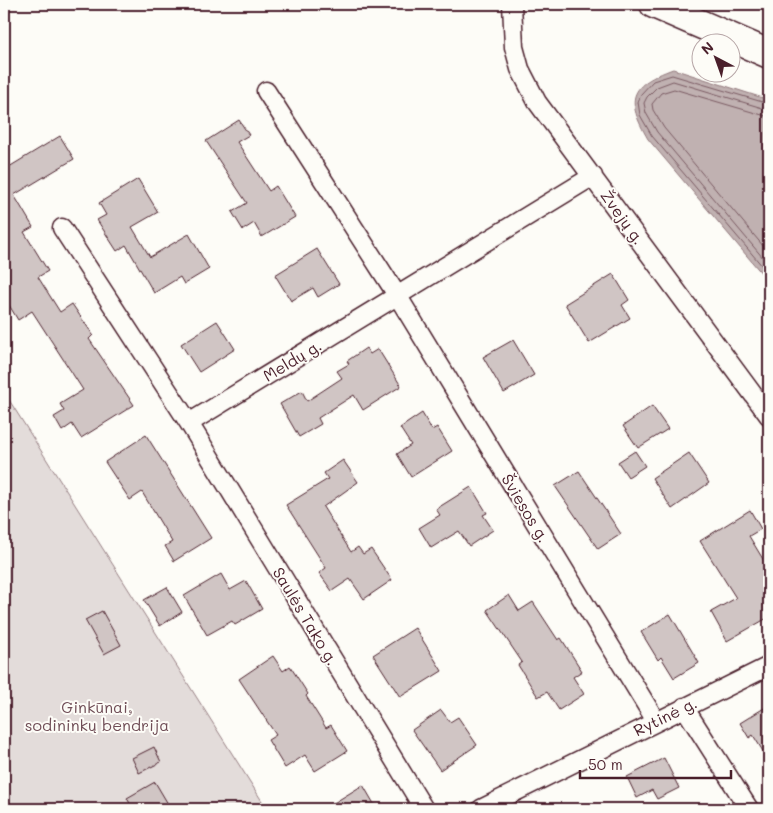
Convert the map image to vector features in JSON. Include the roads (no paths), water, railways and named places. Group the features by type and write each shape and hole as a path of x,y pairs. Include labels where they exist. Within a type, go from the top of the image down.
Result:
{"main road":[{"path":"654,4 769,54"}],"street":[{"name":"Žvejų g.","path":"512,4 514,47 520,69 537,102 769,416"},
{"name":"Šviesos g.","path":"266,91 397,295 656,721"},
{"name":"Meldų g.","path":"188,423 593,176"},
{"path":"62,228 188,423"},
{"name":"Saulės Tako g.","path":"188,423 424,809"},
{"name":"Rytinė g.","path":"482,809 769,666"},
{"path":"684,707 749,809"}],"water":[{"path":"673,69 690,74 690,82 713,82 769,100 769,282 648,139 636,113 635,95 647,81"}],"park label":[{"name":"Ginkūnai, sodininkų bendrija","path":"97,715"}]}
